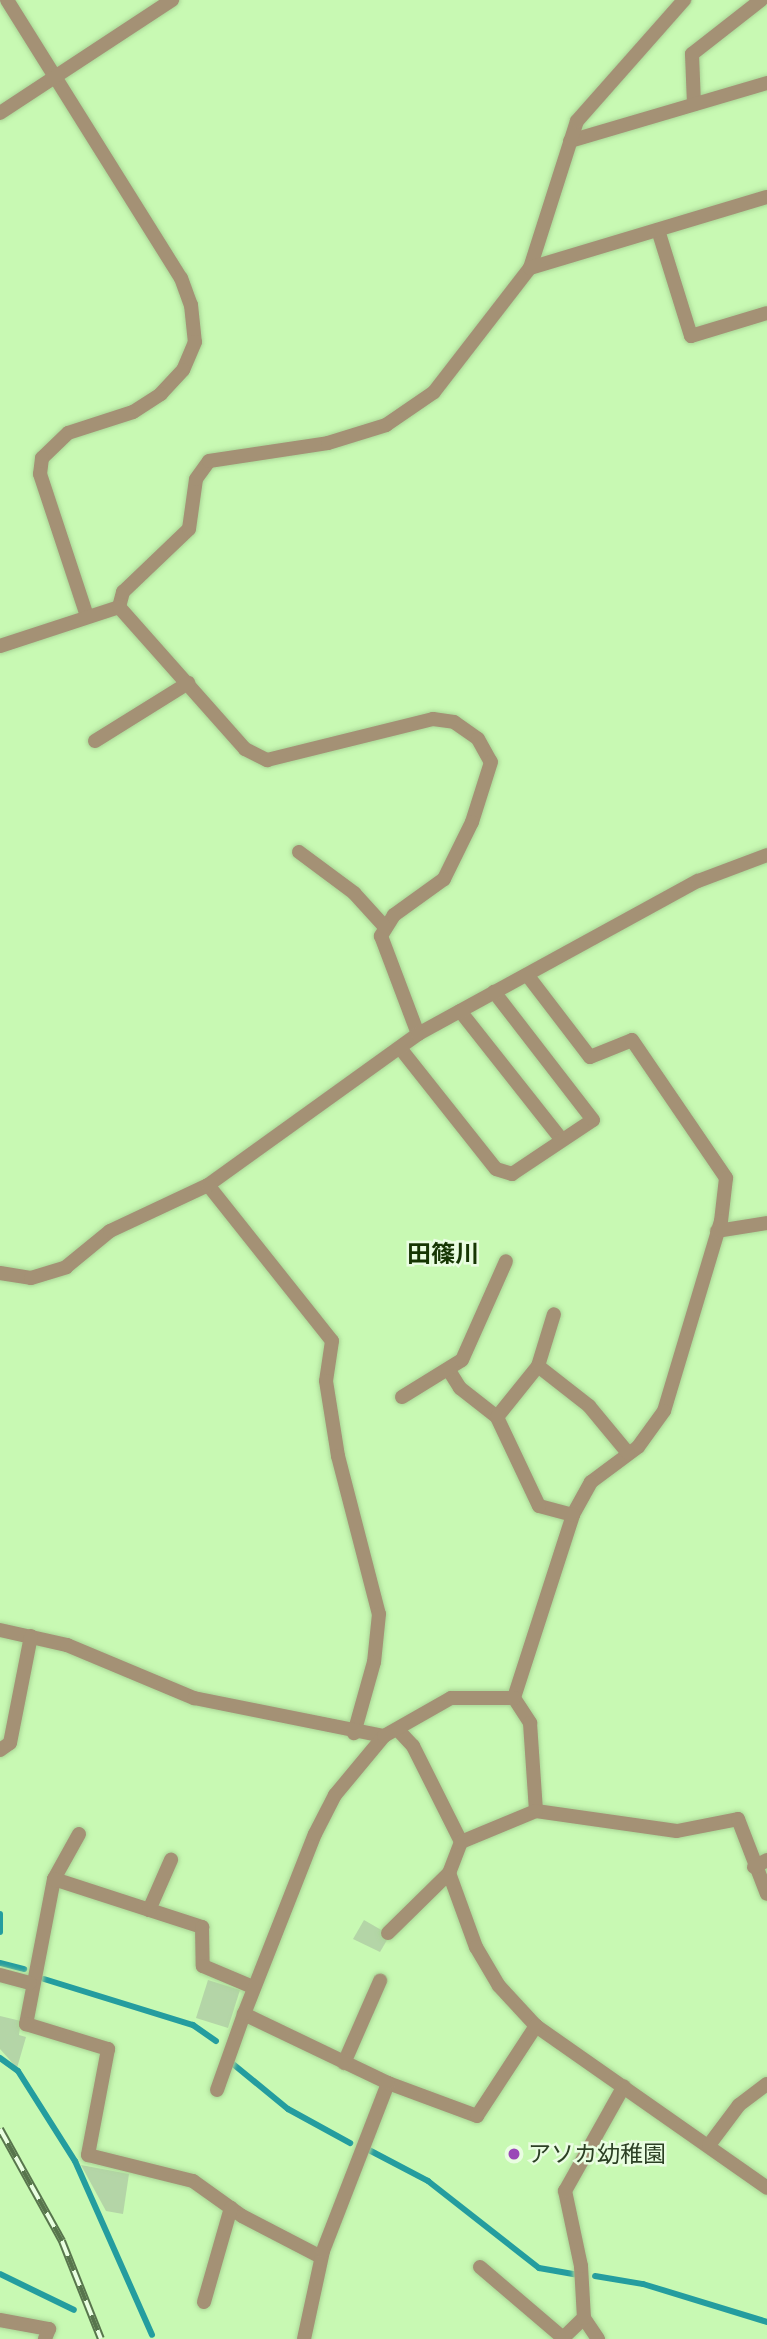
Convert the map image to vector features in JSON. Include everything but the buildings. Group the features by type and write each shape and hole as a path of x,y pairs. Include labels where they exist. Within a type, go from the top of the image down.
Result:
{"street":[{"path":"7,0 181,278 195,342 183,370 161,394 133,412 68,433 42,458 40,474 87,616"},
{"path":"0,113 58,78 172,0"},
{"path":"119,607 123,593 189,529 195,479 208,461 328,443 405,413 467,355 530,268 577,121 684,0"},
{"path":"694,104 692,54 761,0"},
{"path":"570,141 767,83"},
{"path":"530,268 767,197"},
{"path":"658,230 691,336 767,313"},
{"path":"0,646 119,607"},
{"path":"119,607 245,749 267,760 433,719 466,728 488,750 490,776 444,879 384,926 382,947 418,1034"},
{"path":"95,741 188,683"},
{"path":"299,852 354,893 384,926"},
{"path":"0,1273 31,1278 55,1273 110,1231 208,1185 418,1034 698,881 767,855"},
{"path":"514,1698 573,1515 591,1482 628,1453 664,1411 717,1231 726,1178 632,1040 590,1057 528,976"},
{"path":"400,1048 495,1169 512,1174 593,1120 494,992"},
{"path":"460,1011 562,1140"},
{"path":"208,1185 332,1341 326,1381 338,1456 379,1614 374,1662 355,1733"},
{"path":"717,1231 767,1223"},
{"path":"402,1397 450,1372 462,1360 506,1261"},
{"path":"497,1417 538,1366 554,1314"},
{"path":"538,1366 589,1406 628,1453"},
{"path":"450,1372 497,1417 539,1506 573,1515"},
{"path":"0,1630 31,1636 194,1698 355,1733 391,1733 413,1746 461,1842"},
{"path":"0,1750 10,1743 31,1636"},
{"path":"217,2090 253,1987 335,1795 391,1733 451,1698 514,1698"},
{"path":"514,1698 530,1723 536,1811"},
{"path":"388,1933 449,1872 461,1842 536,1811 677,1831 738,1819 760,1864 767,1894"},
{"path":"79,1834 54,1879 30,1983 26,2024 108,2049 88,2155 193,2181 230,2208 321,2257"},
{"path":"149,1910 171,1860"},
{"path":"449,1872 476,1947 499,1986 536,2026 709,2144 767,2188"},
{"path":"54,1879 202,1927 203,1966 253,1987"},
{"path":"0,1975 30,1983"},
{"path":"344,2063 380,1981"},
{"path":"244,2014 388,2083 477,2116 536,2026"},
{"path":"304,2339 321,2257 388,2083"},
{"path":"709,2144 739,2105 767,2084"},
{"path":"598,2339 584,2318 565,2191 624,2087"},
{"path":"204,2302 230,2208"},
{"path":"480,2267 563,2338 584,2318"},
{"path":"0,2320 49,2329 45,2339"}],"green space":[{"path":"364,1920 390,1935 380,1952 353,1939"},
{"path":"208,1980 240,1990 228,2028 196,2018"},
{"path":"0,2016 21,2021 19,2035 26,2037 17,2068 0,2049"},
{"path":"81,2165 129,2174 123,2214 106,2211"}],"waterway":[{"path":"0,1914 0,1932"},
{"path":"0,1963 24,1969"},
{"path":"44,1979 193,2025 216,2041"},
{"path":"0,2058 18,2071 75,2161 152,2335"},
{"path":"233,2064 288,2109 350,2143"},
{"path":"369,2150 428,2181 539,2268 574,2274"},
{"path":"0,2274 74,2310"},
{"path":"595,2276 643,2284 767,2322"}],"railway":[{"path":"0,2129 62,2241 101,2339"}],"place":[{"name":"アソカ幼稚園","path":"514,2154"}],"district":[{"name":"田篠川","path":"443,1254"}]}
